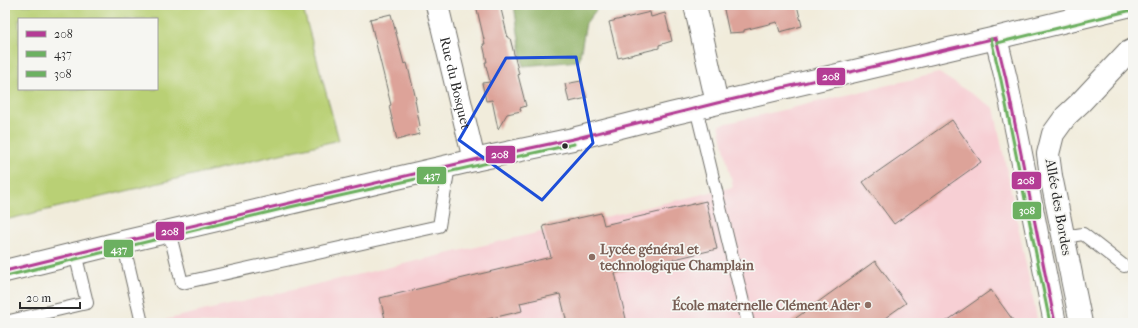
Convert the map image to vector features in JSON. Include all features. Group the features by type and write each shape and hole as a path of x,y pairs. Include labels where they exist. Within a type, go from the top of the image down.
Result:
{"street":[{"name":"Rue du Bosquet","path":"437,5 474,160"},
{"path":"695,5 718,103"},
{"path":"5,270 474,160 573,139 696,108 1131,5"},
{"path":"996,38 1008,87 1055,323"},
{"name":"Allée des Bordes","path":"1081,323 1051,176 1048,154 1053,134 1066,116 1127,53 1133,50"}],"lane":[{"path":"696,108 748,323"},
{"path":"169,231 182,283 439,226 449,166"},
{"path":"1064,237 1082,234 1124,266"},
{"path":"123,242 142,323"},
{"path":"5,322 87,304 75,253"}],"highlighted area":[{"path":"576,57 593,143 542,200 459,140 506,58"}],"shaded area":[{"path":"939,73 994,108 1038,323 151,323 733,187 719,125"}],"green space":[{"path":"5,5 302,5 339,140 5,220"},
{"path":"514,5 600,5 586,23 579,61 523,66"}],"building":[{"path":"476,5 500,5 508,38 510,38 526,106 520,108 521,111 507,114 498,129 492,100 486,101 482,83 490,82 485,62 487,62 483,44 485,44"},
{"path":"723,5 797,5 802,26 780,32 777,22 744,30 744,32 729,33"},
{"path":"650,12 651,17 665,13 672,41 659,45 659,48 618,58 609,22"},
{"path":"391,14 404,64 407,63 416,99 420,126 417,127 419,134 397,140 389,106 391,105 370,19"},
{"path":"581,81 587,98 569,102 565,84"},
{"path":"952,120 981,162 894,224 863,182"},
{"path":"706,201 717,249 615,273 627,323 567,323 560,294 520,303 522,311 471,323 386,323 380,298 551,257 543,226 601,213 604,225"},
{"path":"875,261 906,303 878,323 789,323"},
{"path":"991,290 1015,323 944,323"}],"transit line":[{"name":"308","path":"997,43 1132,10"},
{"name":"208","path":"996,38 1006,79 1055,323"},
{"name":"208","path":"5,271 474,160 573,139 717,103 996,38"},
{"name":"308","path":"991,39 1001,80 1050,323"},
{"name":"437","path":"6,276 290,207 574,144"}],"place":[{"name":"Lycée général et technologique Champlain","path":"592,257"},
{"name":"École maternelle Clément Ader","path":"868,305"}]}
